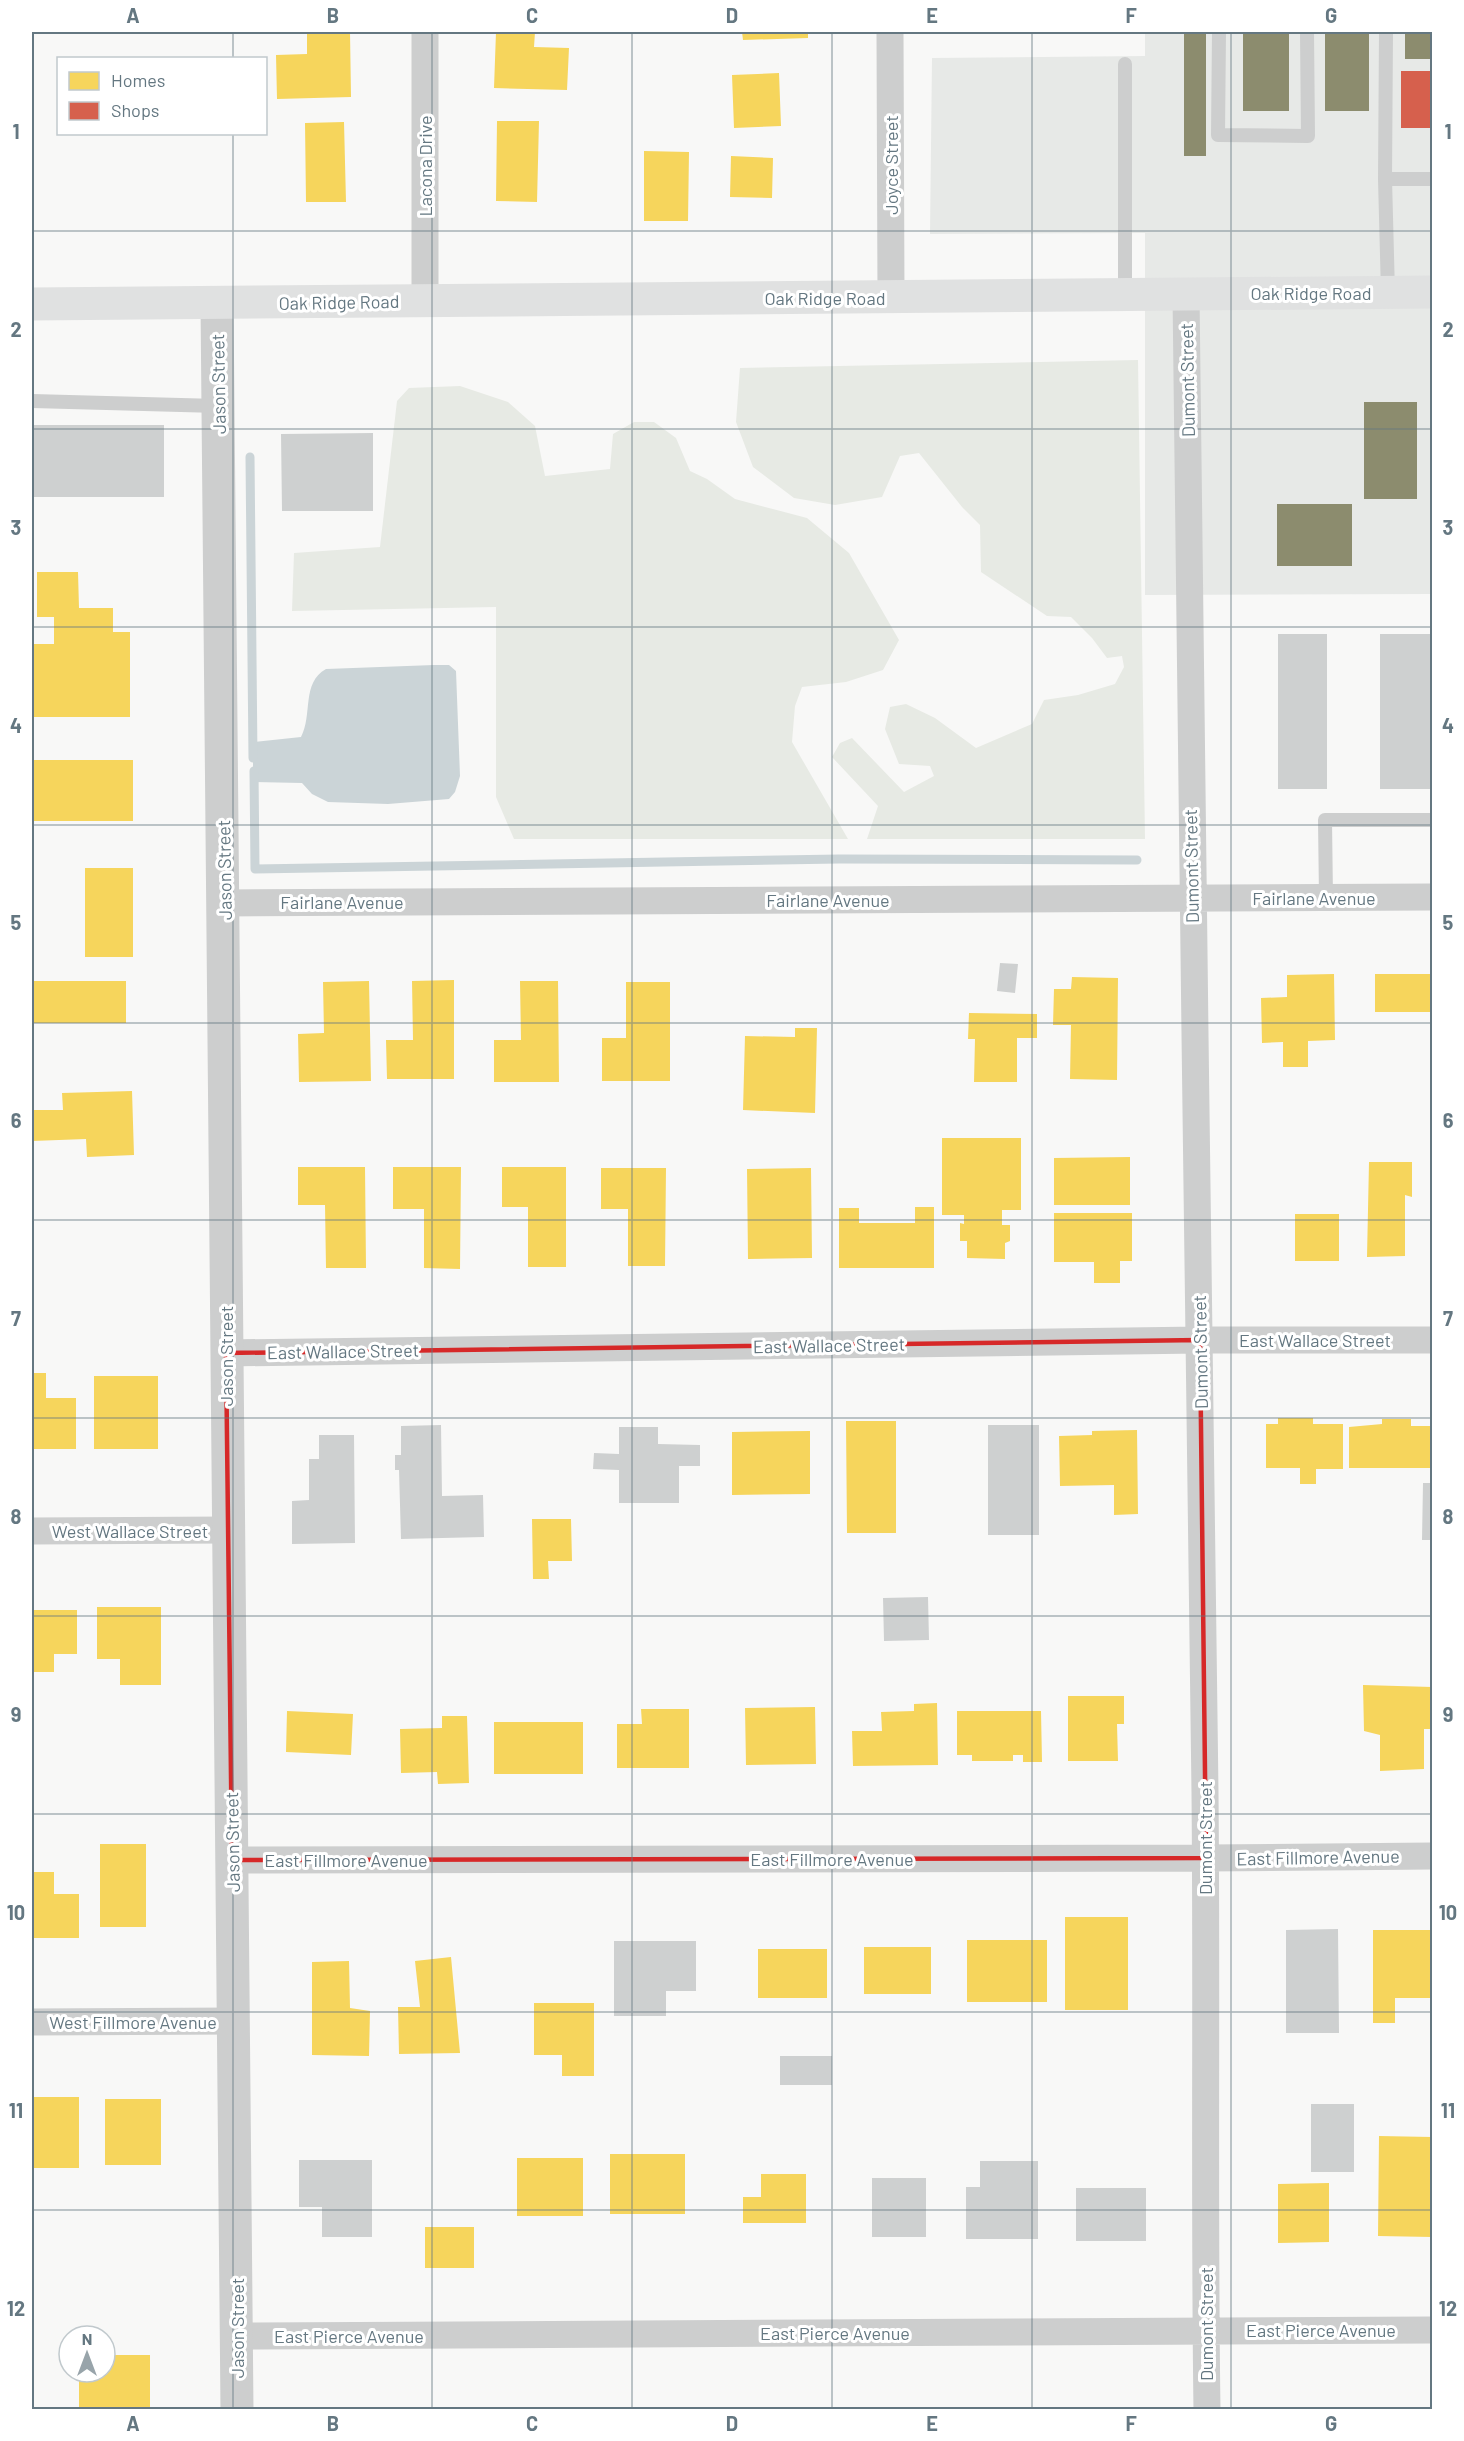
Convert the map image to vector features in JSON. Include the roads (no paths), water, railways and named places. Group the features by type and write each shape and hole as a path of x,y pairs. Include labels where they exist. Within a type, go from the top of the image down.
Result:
{"main road":[{"name":"Oak Ridge Road","path":"32,304 1432,292"}],"street":[{"name":"Lacona Drive","path":"425,32 425,301"},
{"name":"Joyce Street","path":"890,32 891,298"},
{"name":"Dumont Street","path":"1186,294 1191,898 1200,1340 1206,1858 1207,2409"},
{"name":"Jason Street","path":"217,303 237,2409"},
{"name":"Fairlane Avenue","path":"224,903 1432,897"},
{"name":"East Wallace Street","path":"226,1353 1200,1340 1432,1340"},
{"name":"West Wallace Street","path":"32,1531 228,1530"},
{"name":"East Fillmore Avenue","path":"232,1860 1432,1856"},
{"name":"West Fillmore Avenue","path":"32,2022 235,2021"},
{"name":"East Pierce Avenue","path":"237,2336 1432,2330"}],"lane":[{"path":"1219,32 1218,135 1308,136 1307,32"},
{"path":"1386,32 1385,179 1388,293"},
{"path":"1125,64 1125,294"},
{"path":"1385,179 1432,179"},
{"path":"32,401 218,406"},
{"path":"1326,898 1325,820 1432,820"}],"waterway":[{"path":"250,457 253,758"},
{"path":"254,771 255,869 839,859 1137,860"}]}
